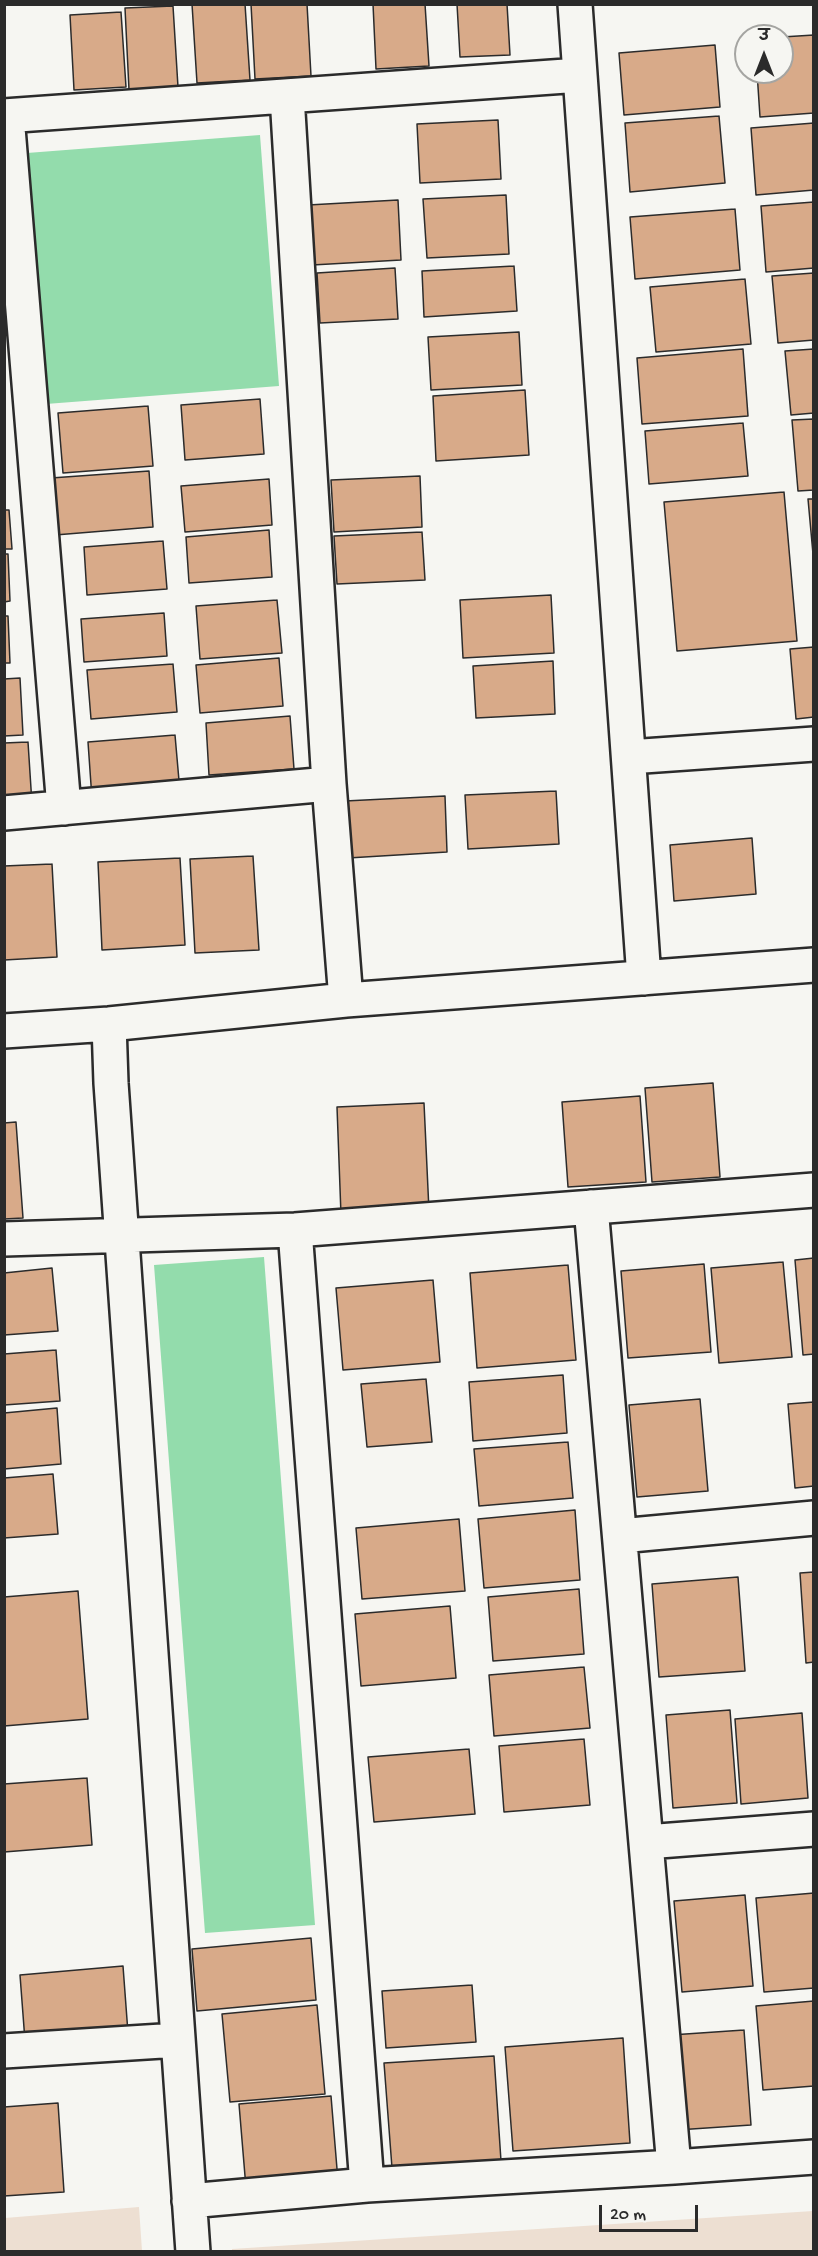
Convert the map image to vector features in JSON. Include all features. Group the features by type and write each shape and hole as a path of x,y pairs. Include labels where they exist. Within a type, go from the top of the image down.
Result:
{"street":[{"path":"575,4 644,978"},
{"path":"64,808 5,116 580,75"},
{"path":"287,96 329,784 346,1000"},
{"path":"629,757 813,744"},
{"path":"4,813 329,784"},
{"path":"4,1031 109,1024 346,1000 813,965"},
{"path":"109,1024 121,1236 193,2252"},
{"path":"4,1239 295,1230 813,1190"},
{"path":"591,1208 674,2167"},
{"path":"295,1230 366,2185"},
{"path":"620,1536 813,1518"},
{"path":"646,1842 813,1829"},
{"path":"4,2051 178,2040"},
{"path":"189,2201 366,2185 813,2157"}],"shaded area":[{"path":"139,2207 142,2251 5,2251 5,2218"},
{"path":"813,2211 813,2251 232,2251 232,2249"}],"green space":[{"path":"260,135 279,386 46,404 27,153"},
{"path":"264,1257 315,1925 205,1933 154,1265"}],"building":[{"path":"192,4 245,4 250,80 197,83"},
{"path":"251,4 307,4 311,76 255,79"},
{"path":"373,4 425,4 429,66 376,69"},
{"path":"457,4 507,4 510,55 460,57"},
{"path":"173,6 178,87 129,90 125,8"},
{"path":"121,12 126,87 74,90 70,15"},
{"path":"814,35 814,113 760,117 758,84 794,84 794,36"},
{"path":"715,45 720,107 624,115 619,53"},
{"path":"719,116 725,183 630,192 625,123"},
{"path":"498,120 501,179 420,183 417,124"},
{"path":"814,123 814,190 756,195 751,128"},
{"path":"506,195 509,254 427,258 423,199"},
{"path":"398,200 401,260 312,265 308,205"},
{"path":"814,202 814,268 766,272 761,206"},
{"path":"735,209 740,270 635,279 630,217"},
{"path":"514,266 517,311 424,317 422,271"},
{"path":"395,268 398,319 320,323 317,273"},
{"path":"814,273 814,340 778,343 772,276"},
{"path":"745,279 751,344 656,352 650,287"},
{"path":"519,332 522,385 431,390 428,337"},
{"path":"743,349 748,416 642,424 637,358"},
{"path":"814,349 814,413 791,415 785,351"},
{"path":"525,390 529,455 436,461 433,396"},
{"path":"260,399 264,454 185,460 181,405"},
{"path":"148,406 153,466 63,473 58,413"},
{"path":"814,419 814,490 798,491 792,420"},
{"path":"743,423 748,476 649,484 645,431"},
{"path":"149,471 153,527 55,535 51,478"},
{"path":"420,476 422,527 334,532 331,480"},
{"path":"269,479 272,525 185,532 181,486"},
{"path":"784,492 797,641 677,651 664,502"},
{"path":"808,499 814,499 814,565"},
{"path":"4,510 9,510 12,549 4,549"},
{"path":"269,530 272,577 189,583 186,537"},
{"path":"422,532 425,580 337,584 334,536"},
{"path":"163,541 167,589 87,595 84,547"},
{"path":"4,554 8,554 10,601 4,602"},
{"path":"551,595 554,653 463,658 460,600"},
{"path":"277,600 282,653 200,659 196,606"},
{"path":"164,613 167,656 84,662 81,619"},
{"path":"4,616 8,616 10,663 4,663"},
{"path":"814,647 814,717 796,719 790,649"},
{"path":"279,658 283,706 200,713 196,665"},
{"path":"553,661 555,714 476,718 473,666"},
{"path":"173,664 177,712 91,719 87,670"},
{"path":"20,678 23,735 4,736 4,679"},
{"path":"290,716 294,769 209,775 206,723"},
{"path":"175,735 180,792 92,799 88,742"},
{"path":"28,742 32,804 4,805 4,743"},
{"path":"556,791 559,844 468,849 465,795"},
{"path":"445,796 447,852 348,858 345,801"},
{"path":"752,838 756,894 674,901 670,845"},
{"path":"253,856 259,950 195,953 190,859"},
{"path":"180,858 185,945 102,950 98,862"},
{"path":"52,864 57,957 4,960 4,866"},
{"path":"713,1083 720,1177 652,1182 645,1088"},
{"path":"640,1096 646,1182 568,1187 562,1102"},
{"path":"424,1103 429,1211 341,1215 337,1107"},
{"path":"16,1122 23,1218 4,1219 4,1123"},
{"path":"814,1258 814,1354 803,1355 795,1260"},
{"path":"783,1262 792,1357 719,1363 711,1268"},
{"path":"704,1264 711,1352 628,1358 621,1271"},
{"path":"568,1265 576,1360 477,1368 470,1273"},
{"path":"52,1268 58,1331 4,1335 4,1273"},
{"path":"433,1280 440,1362 343,1370 336,1288"},
{"path":"56,1350 60,1401 4,1405 4,1354"},
{"path":"563,1375 567,1433 473,1441 469,1382"},
{"path":"426,1379 432,1442 367,1447 361,1384"},
{"path":"700,1399 708,1491 637,1497 629,1405"},
{"path":"814,1402 814,1486 795,1488 788,1404"},
{"path":"57,1408 61,1464 4,1469 4,1413"},
{"path":"568,1442 573,1498 479,1506 474,1449"},
{"path":"53,1474 58,1534 4,1538 4,1478"},
{"path":"575,1510 580,1580 484,1588 478,1519"},
{"path":"459,1519 465,1591 362,1599 356,1528"},
{"path":"814,1572 814,1662 806,1663 800,1573"},
{"path":"738,1577 745,1671 659,1677 652,1584"},
{"path":"579,1589 584,1654 493,1661 488,1597"},
{"path":"78,1591 88,1719 4,1726 4,1597"},
{"path":"450,1606 456,1678 361,1686 355,1614"},
{"path":"584,1667 590,1728 494,1736 489,1675"},
{"path":"730,1710 737,1803 673,1808 666,1715"},
{"path":"802,1713 808,1798 741,1804 735,1719"},
{"path":"584,1739 590,1805 504,1812 499,1746"},
{"path":"469,1749 475,1814 374,1822 368,1757"},
{"path":"87,1778 92,1845 4,1852 4,1784"},
{"path":"814,1893 814,1988 764,1992 756,1898"},
{"path":"745,1895 753,1986 682,1992 674,1901"},
{"path":"311,1938 316,2000 197,2011 192,1949"},
{"path":"123,1966 128,2033 25,2041 20,1975"},
{"path":"472,1985 476,2042 386,2048 382,1991"},
{"path":"814,2001 814,2086 763,2090 756,2006"},
{"path":"317,2005 325,2094 230,2102 222,2014"},
{"path":"744,2030 751,2125 677,2130 671,2035"},
{"path":"623,2038 630,2143 513,2151 505,2047"},
{"path":"494,2056 501,2161 392,2168 384,2063"},
{"path":"331,2096 338,2181 246,2188 239,2104"},
{"path":"58,2103 64,2192 4,2196 4,2107"}]}
